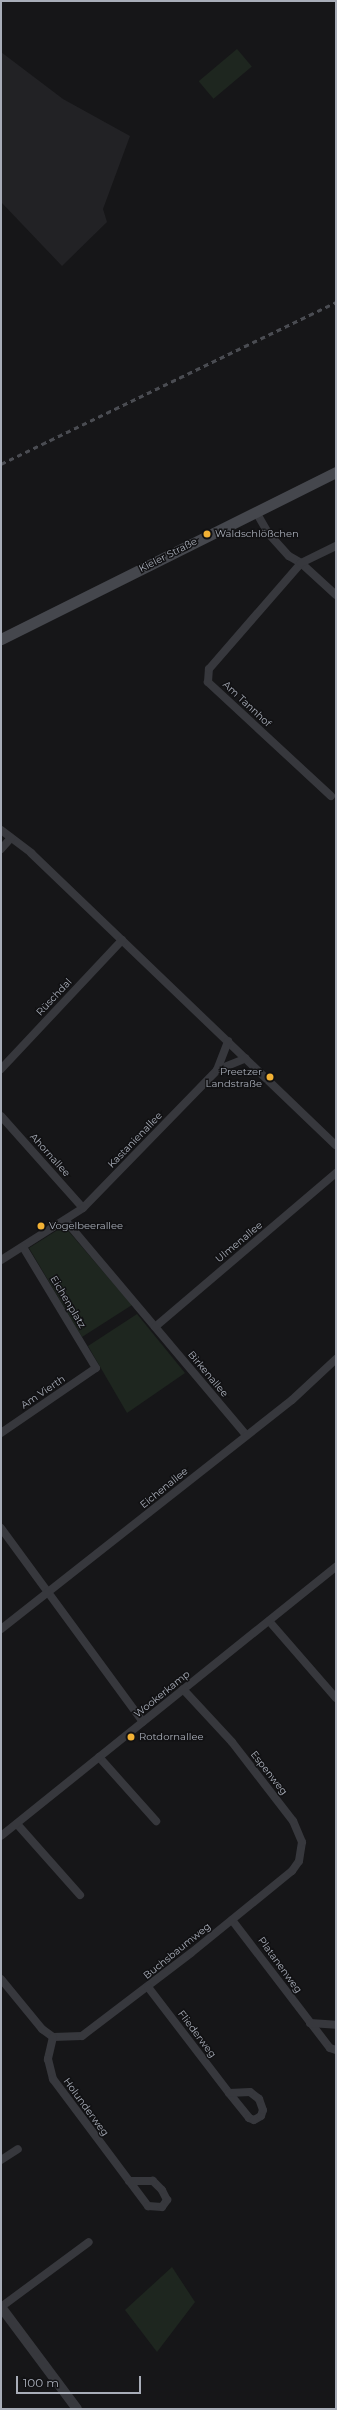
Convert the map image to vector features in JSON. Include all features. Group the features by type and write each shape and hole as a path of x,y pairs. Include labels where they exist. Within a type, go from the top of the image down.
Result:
{"main road":[{"name":"Kieler Straße","path":"1,639 336,472"}],"street":[{"path":"256,512 268,533 289,556 301,563 336,595"},
{"path":"301,563 336,546"},
{"name":"Am Tannhof","path":"301,563 209,669 208,682 331,796"},
{"path":"1,830 31,853 336,1145"},
{"path":"1,849 11,838"},
{"name":"Rüschdal","path":"1,1069 122,940"},
{"name":"Kastanienallee","path":"65,1220 83,1208 216,1070 228,1041"},
{"name":"Kastanienallee","path":"216,1070 246,1058"},
{"name":"Ahornallee","path":"1,1116 83,1208"},
{"name":"Ulmenallee","path":"156,1327 336,1173"},
{"path":"1,1260 65,1220 156,1327"},
{"name":"Eichenplatz","path":"23,1247 96,1368"},
{"name":"Birkenallee","path":"156,1327 246,1435"},
{"name":"Eichenallee","path":"1,1629 48,1594 246,1435 292,1400 336,1359"},
{"name":"Am Vierth","path":"1,1433 96,1368"},
{"path":"1,1528 143,1722"},
{"name":"Wookerkamp","path":"1,1836 336,1567"},
{"path":"269,1621 336,1698"},
{"name":"Espenweg","path":"183,1689 232,1742 300,1832 302,1842 299,1861 283,1879"},
{"path":"99,1757 156,1821"},
{"path":"17,1824 80,1895"},
{"name":"Buchsbaumweg","path":"53,2037 82,2036 148,1987 283,1879"},
{"name":"Platanenweg","path":"232,1920 310,2023 330,2048 336,2050"},
{"path":"1,1979 42,2029 53,2037"},
{"name":"Fliederweg","path":"148,1987 229,2093"},
{"path":"310,2023 336,2025"},
{"name":"Holunderweg","path":"53,2037 48,2059 53,2079 129,2181 148,2206 162,2207 166,2200 162,2190 153,2181 129,2181"},
{"path":"1,2160 18,2148"},
{"path":"77,2409 1,2307 89,2242"}],"shaded area":[{"path":"237,49 252,67 213,99 199,81"},
{"path":"1,52 63,99 130,136 103,209 107,222 62,266 1,202"},
{"path":"64,1226 132,1305 82,1337 29,1248"},
{"path":"137,1314 185,1373 127,1413 88,1346"},
{"path":"172,2267 195,2302 157,2352 125,2310"}],"railway":[{"path":"1,464 336,302"}],"place":[{"name":"Waldschlößchen","path":"207,534"},
{"name":"Preetzer Landstraße","path":"270,1077"},
{"name":"Vogelbeerallee","path":"41,1226"},
{"name":"Rotdornallee","path":"131,1737"}]}
